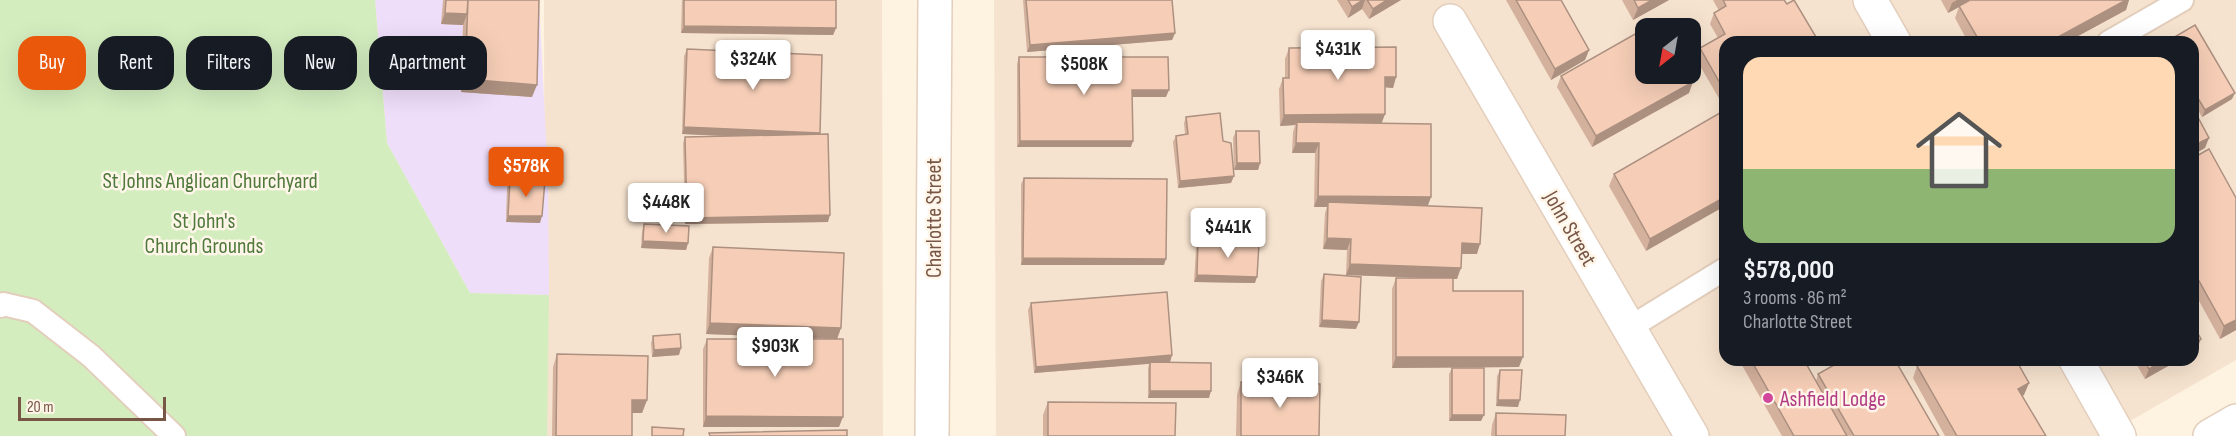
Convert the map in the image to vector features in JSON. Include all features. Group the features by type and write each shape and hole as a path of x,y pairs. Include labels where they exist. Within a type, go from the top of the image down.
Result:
{"street":[{"name":"Charlotte Street","path":"932,436 934,0"},
{"path":"1870,0 1891,36"},
{"name":"John Street","path":"1450,21 1692,436"},
{"path":"2079,366 2119,436"},
{"path":"2210,436 2236,421"}],"lane":[{"path":"2119,36 2182,0"},
{"path":"1629,328 1719,273"},
{"path":"0,306 3,304 33,311 91,356 174,436"}],"shaded area":[{"path":"375,0 539,0 548,178 549,295 470,293 387,143 383,90 487,90 487,36 378,36"},
{"path":"544,0 882,0 883,436 545,436"},
{"path":"994,0 2236,0 2236,360 2104,436 996,436"}],"green space":[{"name":"St Johns Anglican Churchyard","path":"0,0 375,0 378,36 369,36 369,90 383,90 387,143 470,293 549,295 547,436 0,436"}],"building":[{"path":"446,0 468,0 467,14 445,13"},
{"path":"468,0 539,0 537,85 487,81 487,36 467,36"},
{"path":"684,0 836,0 836,28 684,26"},
{"path":"1026,0 1172,0 1175,33 1030,45"},
{"path":"1348,0 1363,0 1352,7"},
{"path":"1367,0 1387,0 1373,9"},
{"path":"1516,0 1561,0 1589,50 1555,69"},
{"path":"1634,0 1652,0 1638,8"},
{"path":"1723,0 1784,0 1787,4 1794,0 1815,36 1721,36 1725,34 1714,13 1726,6"},
{"path":"1970,0 2126,0 2060,36 1976,36 1959,6"},
{"path":"2195,25 2235,93 2205,110 2199,100 2199,36 2176,36"},
{"path":"1635,34 1635,84 1689,84 1596,136 1561,76"},
{"path":"1719,37 1719,81 1701,47"},
{"path":"1396,47 1396,77 1385,77 1385,114 1284,115 1283,78 1289,78 1289,48"},
{"path":"687,49 822,55 820,133 684,127"},
{"path":"1019,57 1168,57 1169,90 1132,90 1133,141 1020,141"},
{"path":"1220,113 1223,141 1231,143 1234,176 1180,181 1176,136 1188,134 1186,117"},
{"path":"1719,113 1719,200 1650,239 1614,174"},
{"path":"2199,119 2209,138 2199,143"},
{"path":"1297,122 1431,124 1431,197 1318,196 1319,143 1296,143"},
{"path":"1236,131 1259,131 1260,163 1237,163"},
{"path":"828,134 830,215 687,218 685,137"},
{"path":"2209,149 2236,198 2236,320 2224,326 2199,281 2199,155"},
{"path":"1024,178 1167,179 1166,259 1023,258"},
{"path":"510,180 545,180 542,216 508,216"},
{"path":"1328,202 1482,208 1480,244 1462,243 1461,268 1350,264 1351,239 1327,238"},
{"path":"644,224 689,226 688,243 643,241"},
{"path":"1198,241 1259,244 1257,277 1197,275"},
{"path":"713,247 844,253 841,328 710,323"},
{"path":"1324,274 1361,277 1359,322 1322,320"},
{"path":"1396,278 1453,278 1453,291 1523,291 1523,357 1396,357"},
{"path":"1167,292 1172,355 1036,367 1031,303"},
{"path":"680,334 681,348 654,350 653,336"},
{"path":"707,339 843,339 843,417 706,416"},
{"path":"557,354 648,356 647,400 632,400 632,436 556,436"},
{"path":"1150,362 1211,363 1211,391 1150,391"},
{"path":"1754,366 1807,366 1847,436 1794,436"},
{"path":"1832,366 1898,366 1939,436 1854,436 1818,374"},
{"path":"1917,366 2019,366 2029,383 2018,389 2046,436 1957,436"},
{"path":"1452,368 1484,368 1484,415 1452,415"},
{"path":"1500,370 1522,370 1520,400 1498,400"},
{"path":"1241,382 1320,384 1319,436 1241,436"},
{"path":"1048,402 1176,403 1175,436 1048,436"},
{"path":"1496,413 1566,415 1565,436 1496,436"},
{"path":"652,427 684,429 683,436 652,436"},
{"path":"847,430 847,436 710,436 709,433"}],"place":[{"name":"Ashfield Lodge","path":"1768,398"}],"park label":[{"name":"St John's Church Grounds","path":"204,232"}]}
